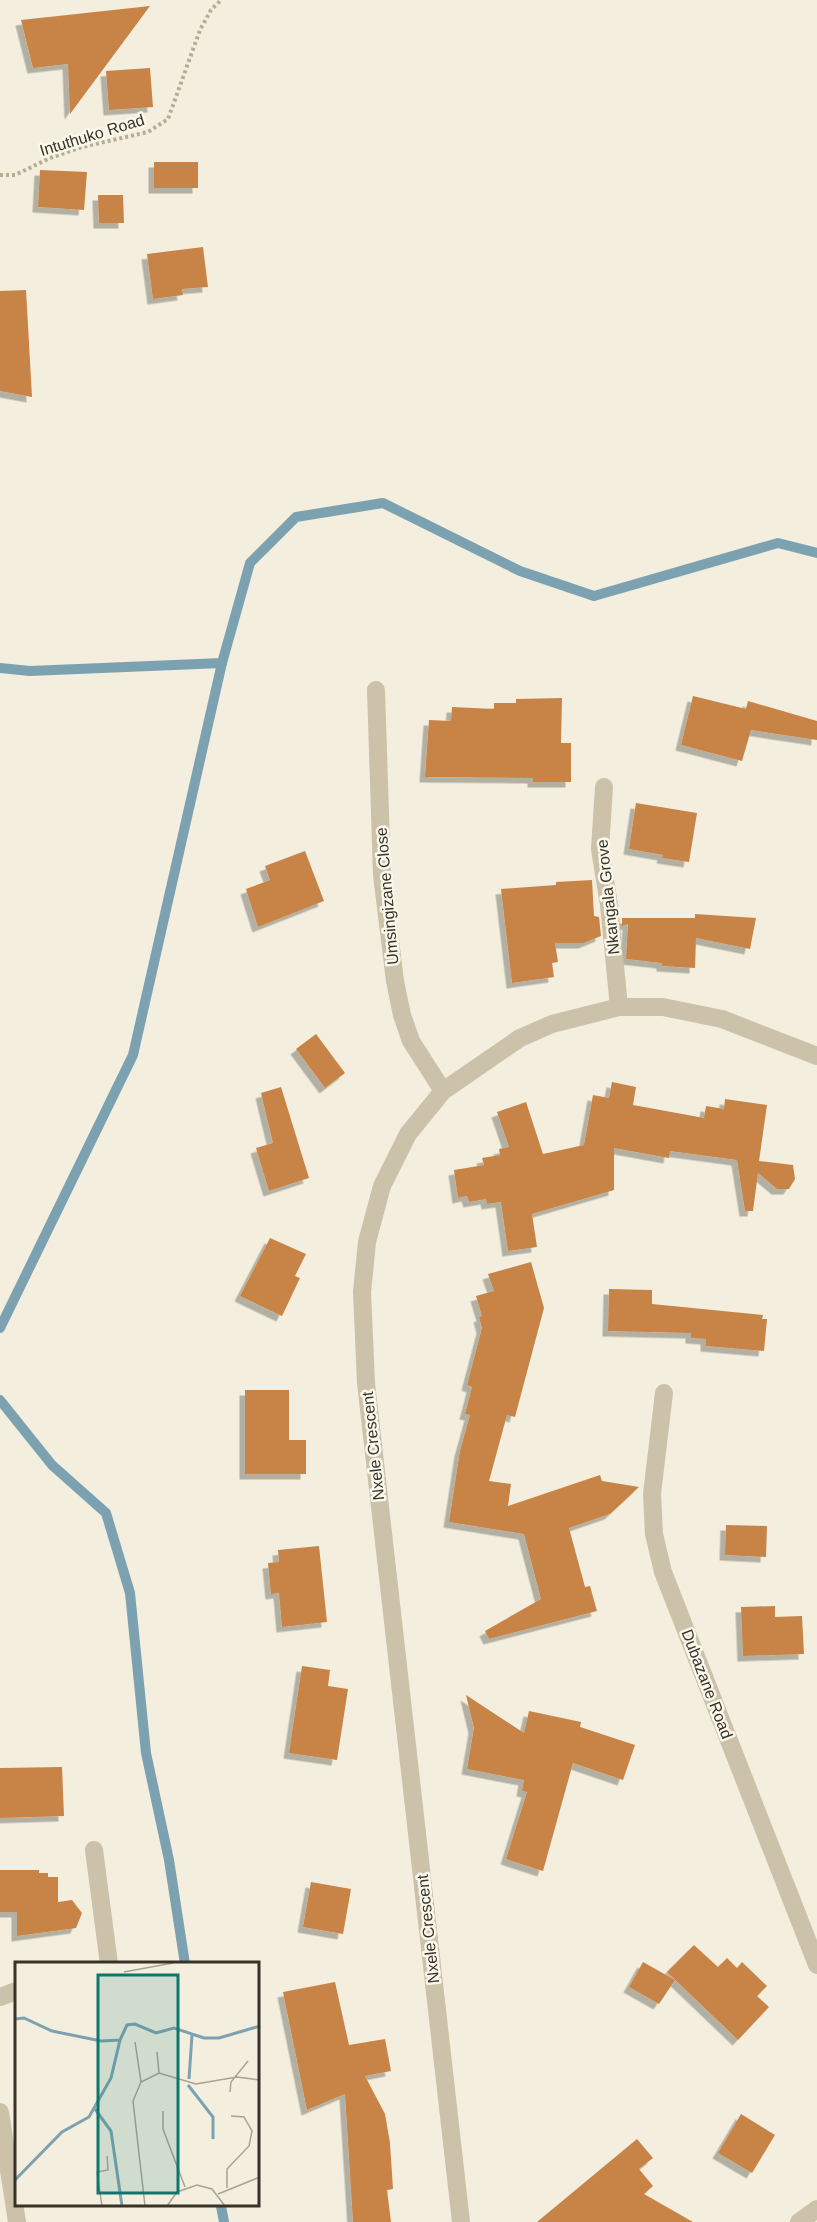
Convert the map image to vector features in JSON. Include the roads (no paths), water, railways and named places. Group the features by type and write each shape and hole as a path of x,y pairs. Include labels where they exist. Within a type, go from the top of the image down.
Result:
{"street":[{"name":"Umsingizane Close","path":"376,690 382,875 395,981 402,1015 411,1041 442,1091"},
{"name":"Nkangala Grove","path":"604,787 600,849 609,905 619,1007"},
{"name":"Nxele Crescent","path":"461,2222 366,1383 362,1292 367,1242 382,1186 408,1134 442,1091 520,1038 552,1024 619,1007 663,1007 722,1019 817,1056"},
{"name":"Dubazane Road","path":"664,1393 652,1494 654,1534 663,1572 817,1965"},
{"path":"94,1850 109,1962"},
{"path":"0,1998 15,1991"},
{"path":"0,2112 17,2222"},
{"path":"799,2222 817,2209"}],"waterway":[{"path":"0,668 30,671 222,663 250,563 296,517 383,503 520,571 594,596 778,543 817,553"},
{"path":"0,1328 133,1055 222,663"},
{"path":"0,1400 52,1465 106,1513 130,1593 146,1753 169,1860 185,1962"},
{"path":"221,2207 224,2222"}]}
